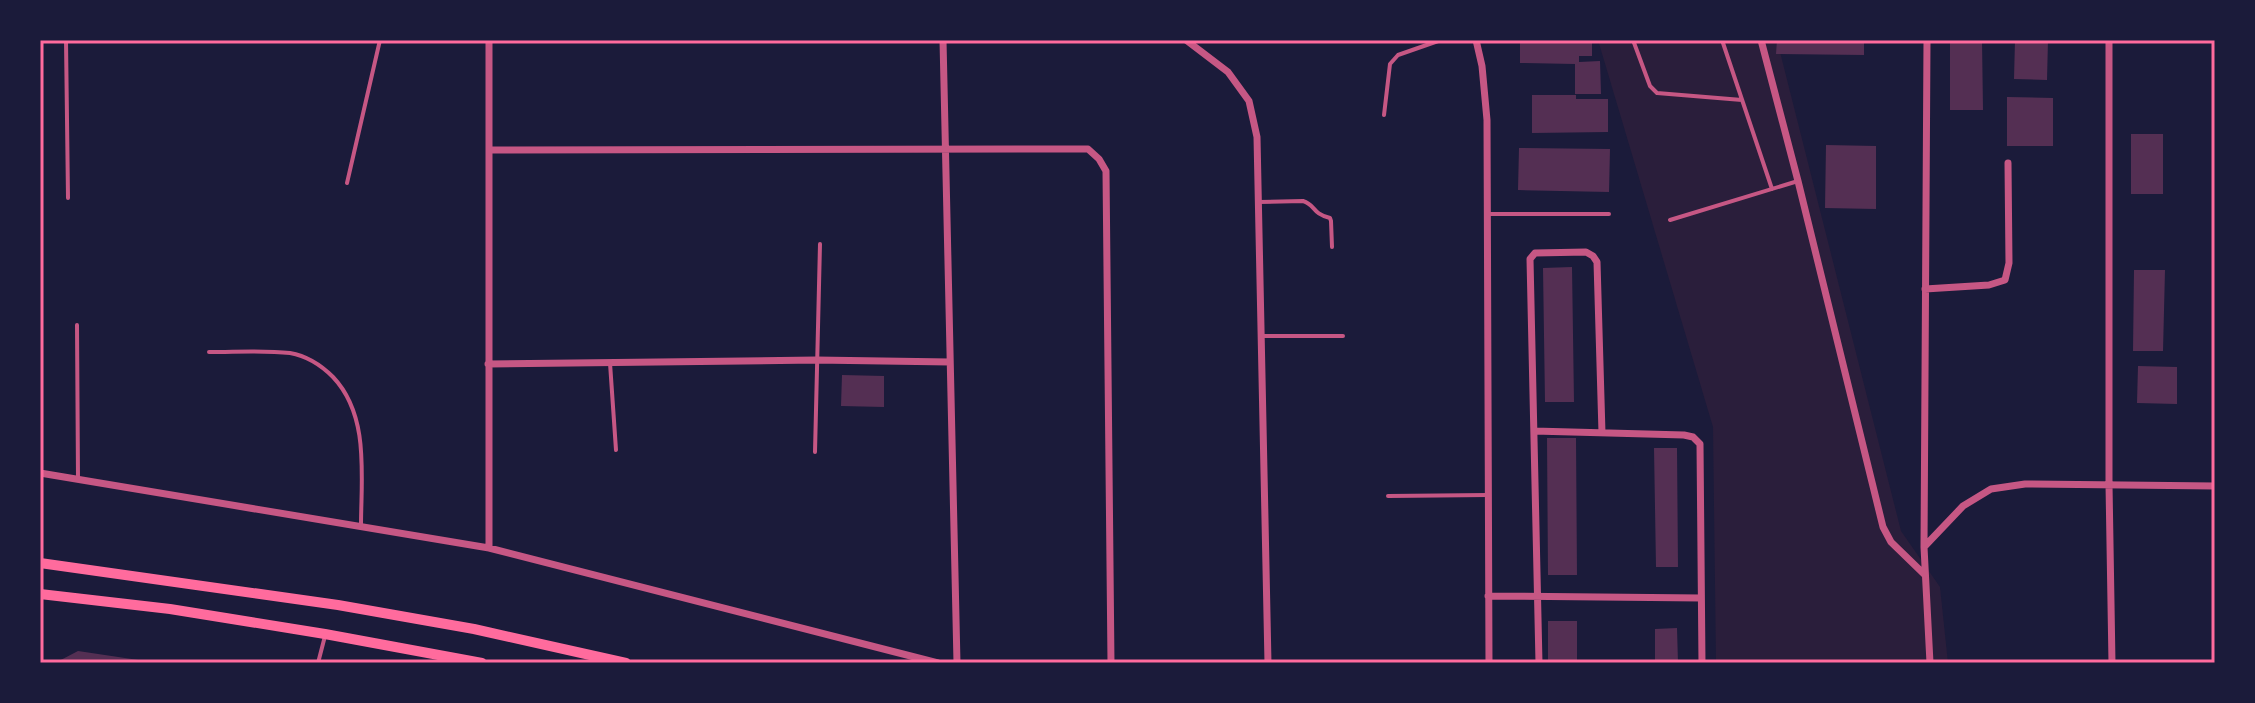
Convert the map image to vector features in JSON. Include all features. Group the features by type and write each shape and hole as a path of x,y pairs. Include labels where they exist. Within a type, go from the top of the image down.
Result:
{"main road":[{"path":"40,563 338,605 474,629 626,663"},
{"path":"40,594 170,609 482,663"}],"street":[{"path":"489,40 489,548"},
{"path":"943,40 957,663"},
{"path":"1186,40 1228,72 1249,101 1257,137 1268,663"},
{"path":"1476,40 1482,66 1487,120 1489,663"},
{"path":"1761,40 1883,527 1891,542 1925,575"},
{"path":"1927,40 1924,547 1930,663"},
{"path":"2109,40 2112,663"},
{"path":"489,150 1088,149 1106,171 1111,663"},
{"path":"1925,289 1989,285 2005,280 2009,263 2008,163"},
{"path":"1539,663 1530,259 1535,253 1586,252 1597,262 1602,433"},
{"path":"488,364 816,360 950,362"},
{"path":"1534,431 1684,435 1693,437 1700,444 1702,663"},
{"path":"40,473 489,548 938,663"},
{"path":"1924,547 1963,506 1991,489 2025,484 2215,486"},
{"path":"1488,596 1701,598"}],"lane":[{"path":"66,40 68,198"},
{"path":"347,183 380,40"},
{"path":"1384,115 1390,64 1398,55 1441,40"},
{"path":"1633,40 1650,86 1657,93 1742,100"},
{"path":"1722,40 1772,189"},
{"path":"1670,220 1798,181"},
{"path":"1259,202 1308,202 1318,215 1330,218 1332,247"},
{"path":"1487,214 1609,214"},
{"path":"815,452 820,244"},
{"path":"77,325 78,479"},
{"path":"1261,336 1343,336"},
{"path":"209,352 292,353 321,364 341,385 353,408 360,436 361,526"},
{"path":"610,363 616,450"},
{"path":"1388,496 1488,495"},
{"path":"318,663 325,634"}],"shaded area":[{"path":"1598,40 1777,40 1901,531 1940,587 1948,663 1716,663 1713,427"}],"building":[{"path":"1520,40 1592,40 1592,56 1579,56 1579,62 1600,61 1601,94 1575,94 1575,64 1520,63"},
{"path":"1777,40 1864,40 1864,55 1776,54"},
{"path":"1950,40 1982,40 1983,110 1950,110"},
{"path":"2015,40 2048,40 2047,80 2014,79"},
{"path":"1532,95 1608,99 1608,132 1532,133"},
{"path":"2007,97 2053,98 2053,146 2007,146"},
{"path":"2131,134 2163,134 2163,194 2131,194"},
{"path":"1826,145 1876,146 1876,209 1825,208"},
{"path":"1519,148 1610,149 1609,192 1518,190"},
{"path":"1572,267 1574,402 1545,402 1543,268"},
{"path":"2134,270 2165,270 2163,351 2133,351"},
{"path":"2138,366 2177,367 2177,404 2137,403"},
{"path":"842,375 884,376 884,407 841,406"},
{"path":"1547,438 1576,438 1577,575 1548,575"},
{"path":"1654,448 1677,448 1678,567 1656,567"},
{"path":"1548,621 1577,621 1577,663 1548,663"},
{"path":"1677,628 1678,663 1655,663 1655,629"},
{"path":"78,651 145,661 145,663 55,663"}]}
